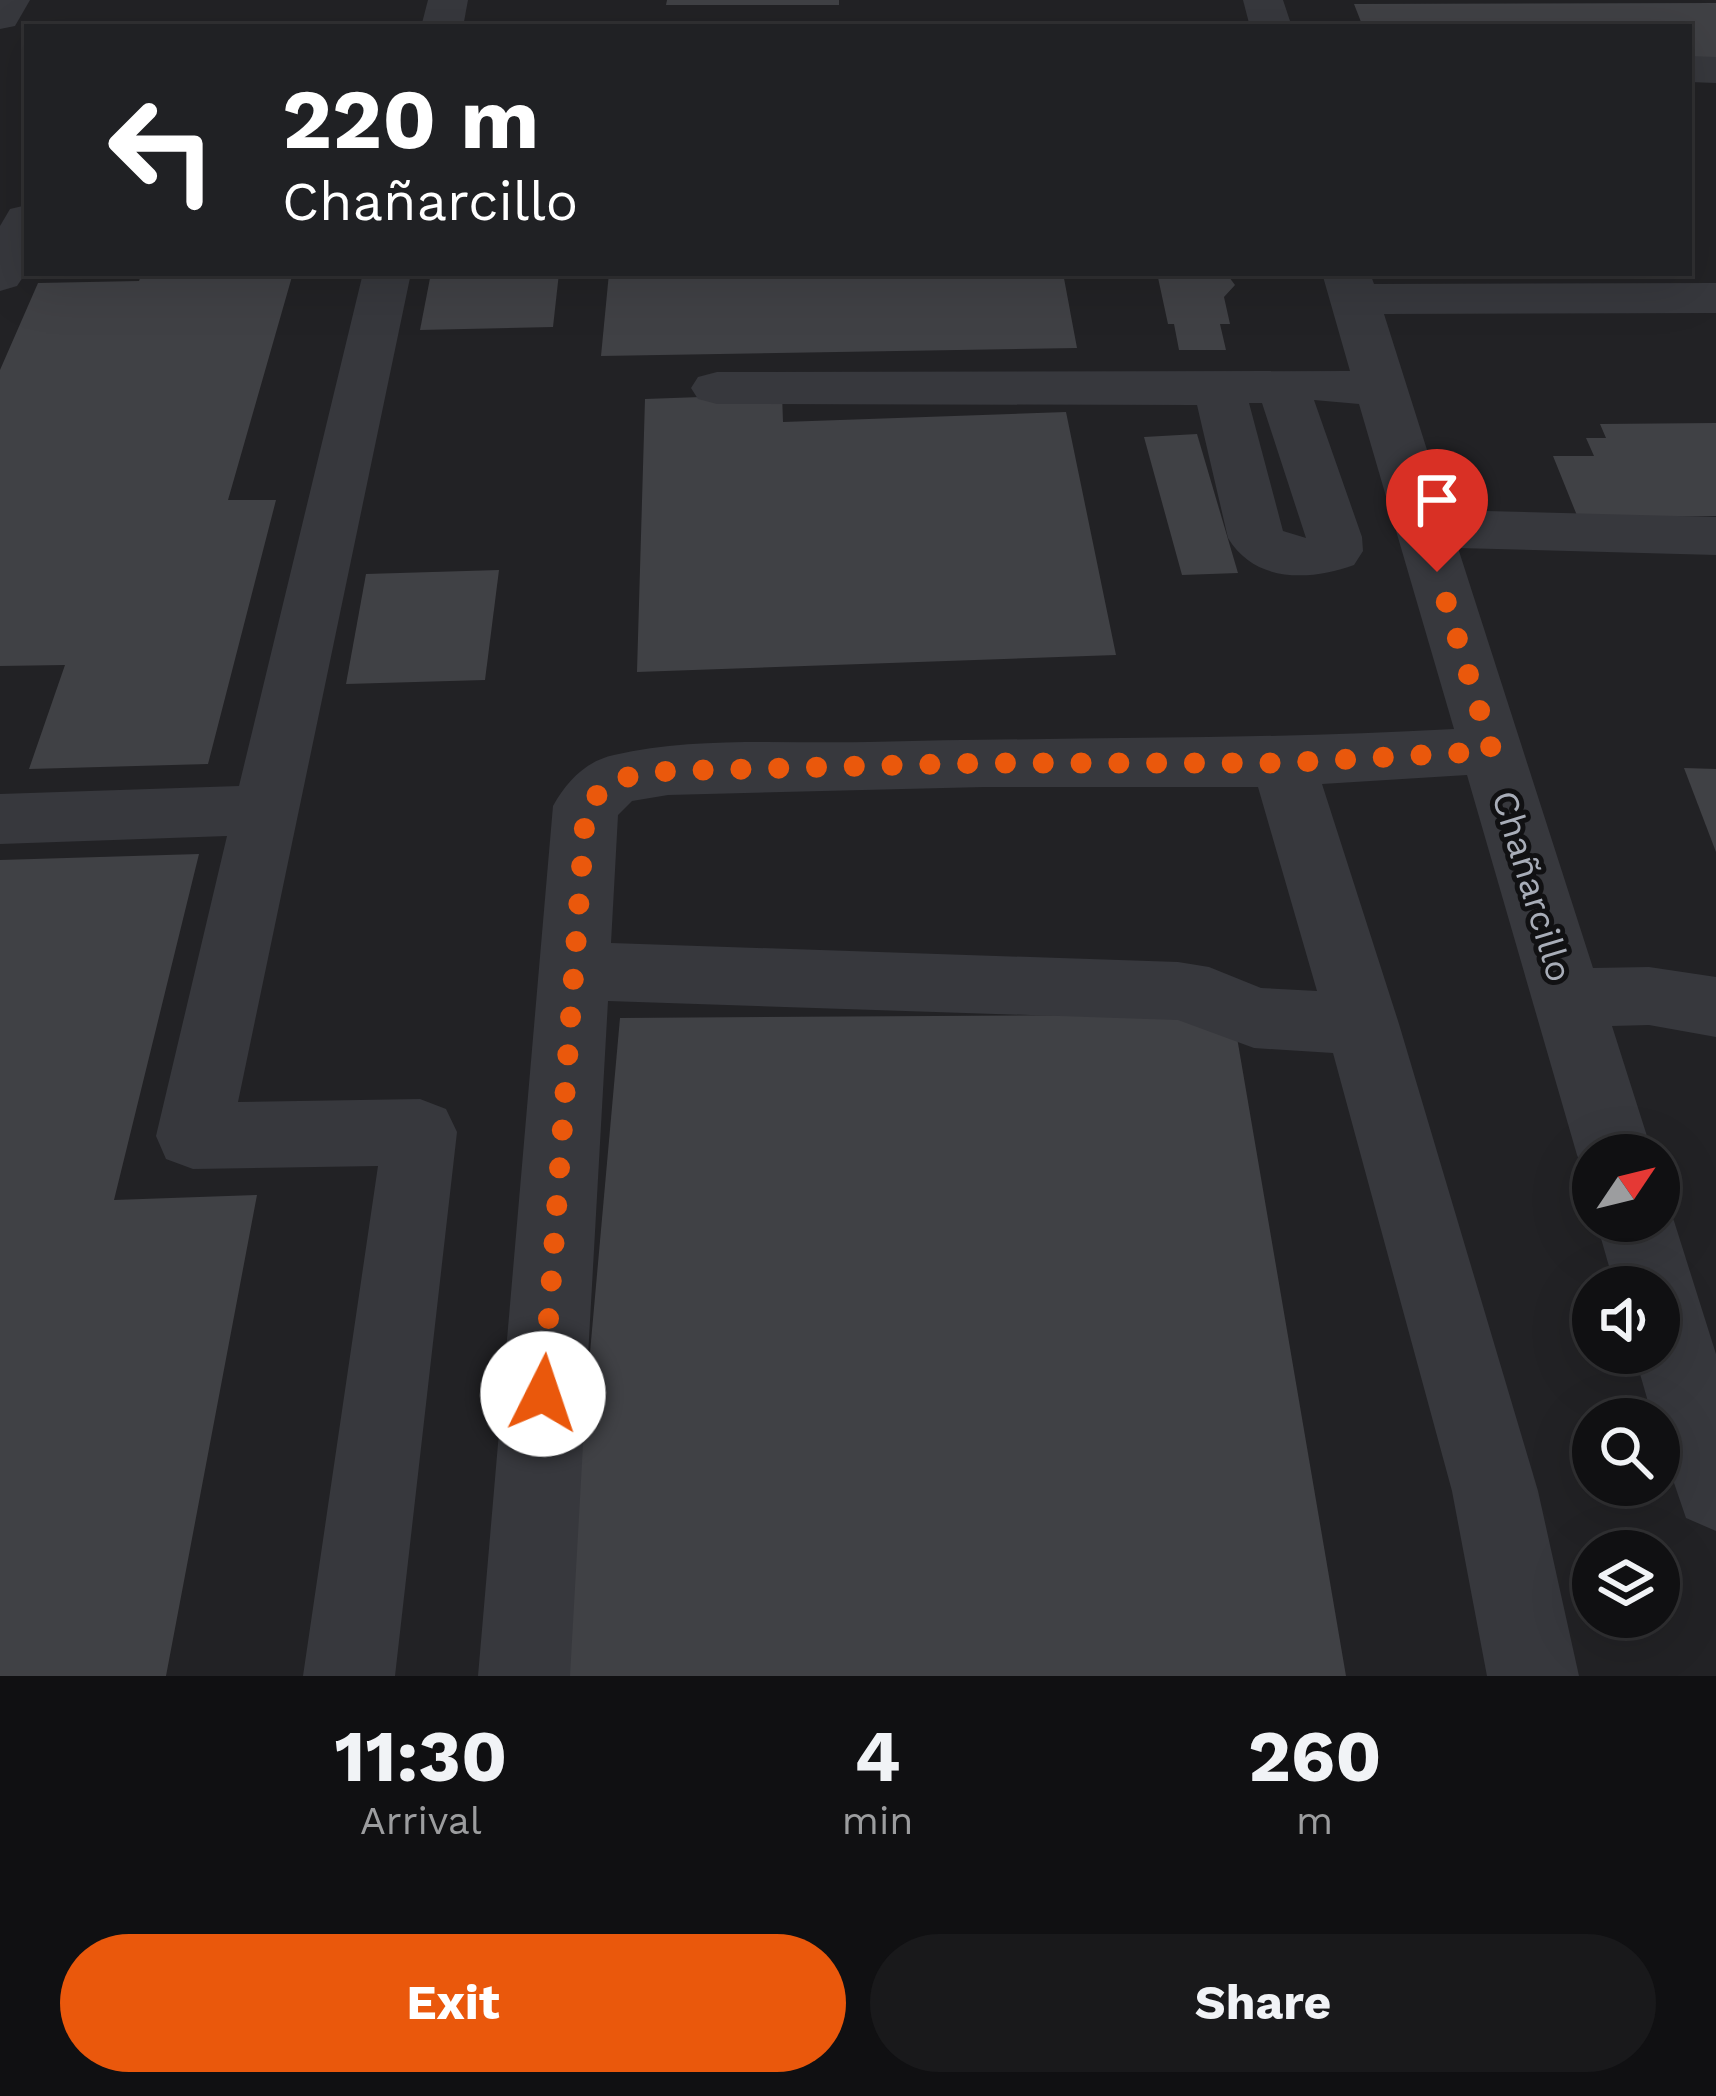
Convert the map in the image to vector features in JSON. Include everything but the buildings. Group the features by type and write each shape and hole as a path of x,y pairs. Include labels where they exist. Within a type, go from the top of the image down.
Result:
{"street":[{"path":"0,17 10,0"},
{"path":"0,276 24,225"},
{"path":"349,1676 420,1132 193,1136 386,276"},
{"path":"1350,286 1716,298"},
{"name":"Chañarcillo","path":"1350,286 1609,1134"},
{"path":"717,388 1283,386 1382,390"},
{"path":"1220,388 1256,538 1265,550 1280,555 1326,555 1334,551 1334,537 1283,386"},
{"path":"1424,528 1716,536"},
{"path":"524,1676 586,806 614,779 668,771 984,763 1282,763 1492,751"},
{"path":"1282,763 1363,1024 1495,1491 1533,1676"},
{"path":"0,819 266,810"},
{"path":"572,971 1178,991 1209,997 1254,1018 1363,1024"},
{"path":"1567,998 1649,996 1716,1007"},
{"path":"1680,1369 1716,1488"}],"shaded area":[{"path":"0,0 1716,0 1716,1676 0,1676"}],"route":[{"path":"543,1394 586,806 614,779 668,771 984,763 1282,763 1492,751 1437,572"}]}
